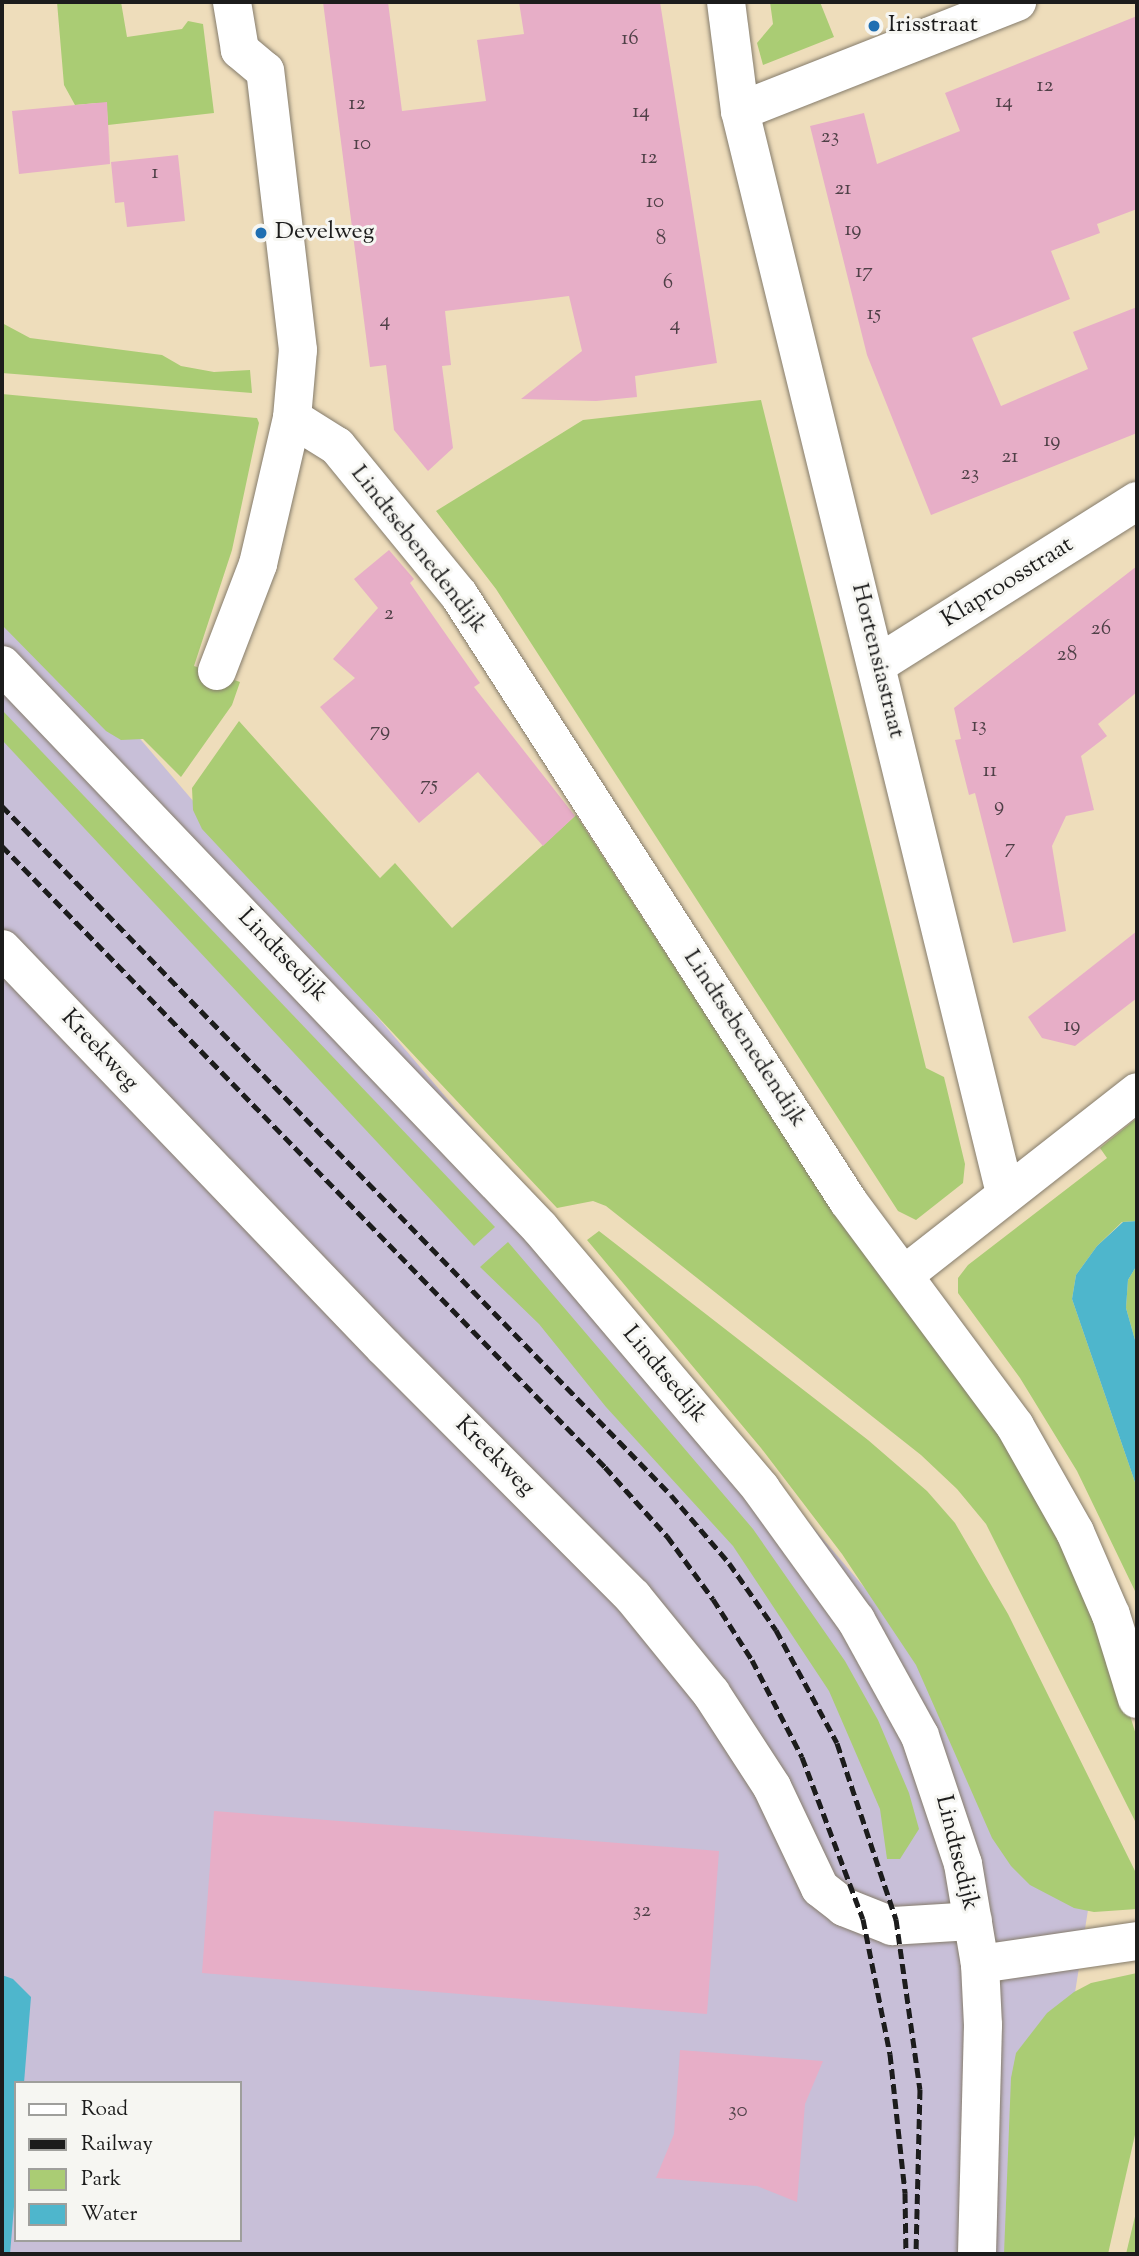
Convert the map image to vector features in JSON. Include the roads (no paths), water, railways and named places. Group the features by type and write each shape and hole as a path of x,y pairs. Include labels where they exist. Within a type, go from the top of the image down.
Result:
{"street":[{"path":"217,671 258,564 292,418 298,350 265,71 240,50 232,2"},
{"name":"Hortensiastraat","path":"726,2 740,111 878,664 1005,1193"},
{"path":"740,111 1017,2"},
{"name":"Lindtsebenedendijk","path":"292,418 337,446 459,595 848,1200 1015,1426 1075,1532 1124,1610 1137,1699"},
{"name":"Klaproosstraat","path":"878,664 1137,501"},
{"name":"Lindtsedijk","path":"2,665 540,1228 761,1489 856,1620 903,1701 935,1776 963,1864 979,1964 982,2090 977,2254"},
{"name":"Kreekweg","path":"2,949 346,1308 633,1597 711,1693 772,1787 820,1888 844,1907 892,1926 973,1921"},
{"path":"904,1275 1005,1193 1137,1092"},
{"path":"979,1964 1134,1941"}],"water":[{"path":"1137,1221 1137,1265 1128,1280 1126,1308 1137,1347 1137,1488 1072,1299 1076,1275 1097,1246 1123,1222"},
{"path":"2,1975 13,1979 31,1997 24,2081 14,2081 14,2207 10,2254 2,2254"}],"railway":[{"path":"2,806 671,1495 729,1563 776,1630 837,1743 896,1919 920,2089 916,2254"},
{"path":"2,846 605,1467 667,1536 713,1599 752,1660 802,1757 863,1919 890,2054 905,2193 906,2254"}],"place":[{"name":"Irisstraat","path":"874,26"},
{"name":"Develweg","path":"261,233"}]}
